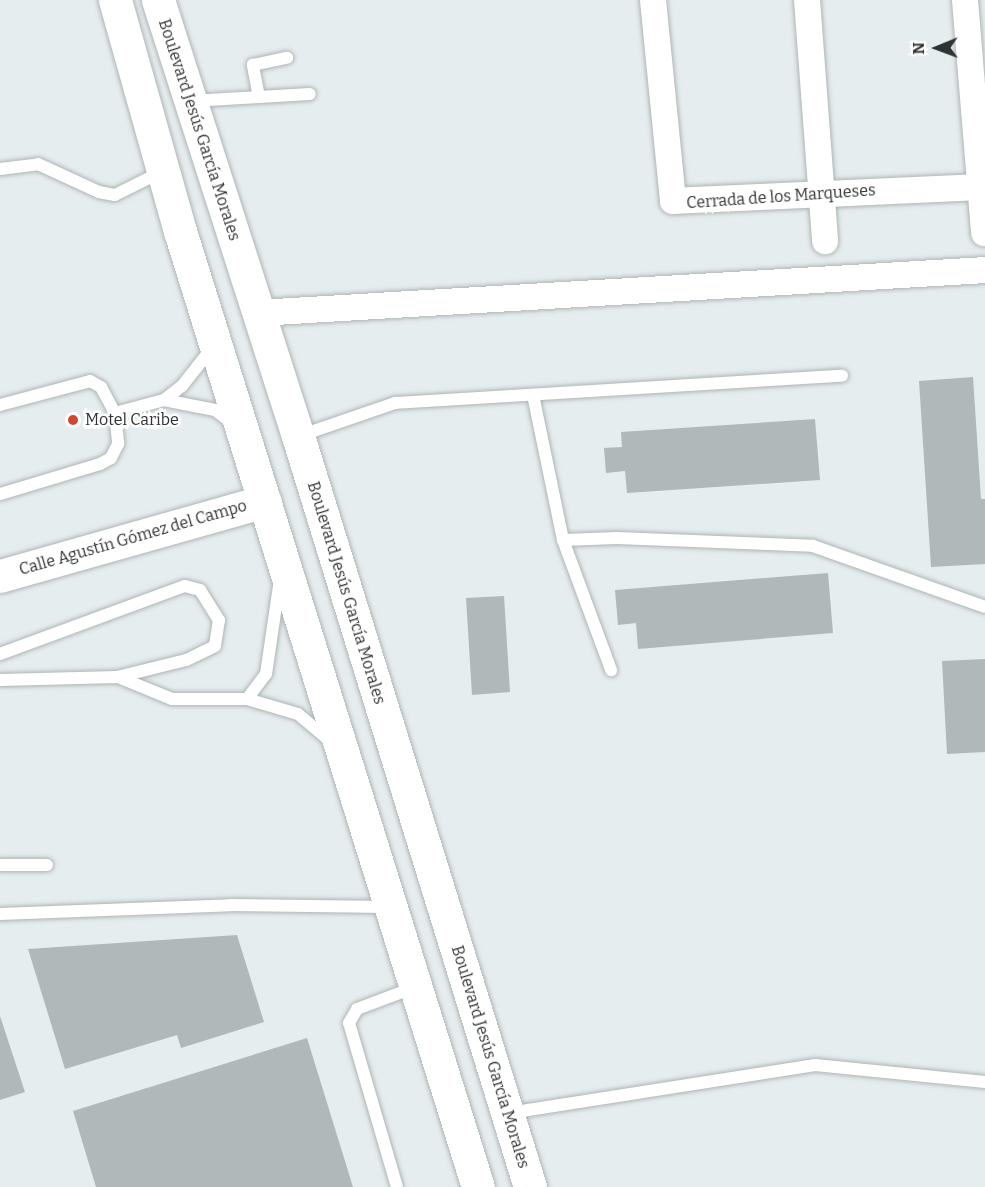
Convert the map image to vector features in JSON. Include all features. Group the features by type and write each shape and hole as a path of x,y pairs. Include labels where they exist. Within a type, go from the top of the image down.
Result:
{"main road":[{"path":"115,0 215,343 348,761 478,1187"},
{"name":"Boulevard Jesús García Morales","path":"158,0 298,436 531,1187"},
{"name":"Calle Agustín Gómez del Campo","path":"0,576 265,501"}],"street":[{"name":"Cerrada de los Marqueses","path":"653,0 673,201 823,192 983,187"},
{"path":"807,0 825,241"},
{"path":"965,0 983,187 984,233"},
{"path":"258,313 985,270"}],"lane":[{"path":"259,97 253,65 287,58"},
{"path":"190,102 310,94"},
{"path":"0,169 38,164 115,195 164,170"},
{"path":"115,413 164,400 182,386 215,343"},
{"path":"298,436 395,403 842,376"},
{"path":"0,405 90,381 100,387 115,413 118,444 111,458 100,465 0,494"},
{"path":"533,395 563,540 611,669"},
{"path":"164,400 215,410 244,433"},
{"path":"563,540 617,538 813,546 985,607"},
{"path":"247,699 266,674 273,650 281,551"},
{"path":"0,654 185,586 200,590 219,620 215,646 186,660 118,678 0,680"},
{"path":"118,678 172,699 247,699 298,714 319,728 348,761"},
{"path":"0,865 47,865"},
{"path":"0,914 231,905 393,907"},
{"path":"397,1187 349,1023 357,1009 417,987"},
{"path":"508,1114 815,1065 985,1082"}],"building":[{"path":"973,377 981,499 985,499 985,564 931,567 919,381"},
{"path":"815,419 820,480 627,493 625,471 606,473 604,448 622,447 621,432"},
{"path":"828,573 833,633 638,649 636,623 618,625 615,590"},
{"path":"504,596 510,692 472,695 466,598"},
{"path":"985,659 985,752 947,754 942,661"},
{"path":"237,935 264,1022 181,1048 177,1035 65,1069 28,949"},
{"path":"0,1016 25,1092 0,1100"},
{"path":"307,1038 353,1187 96,1187 73,1111"}],"place":[{"name":"Motel Caribe","path":"73,420"}]}
